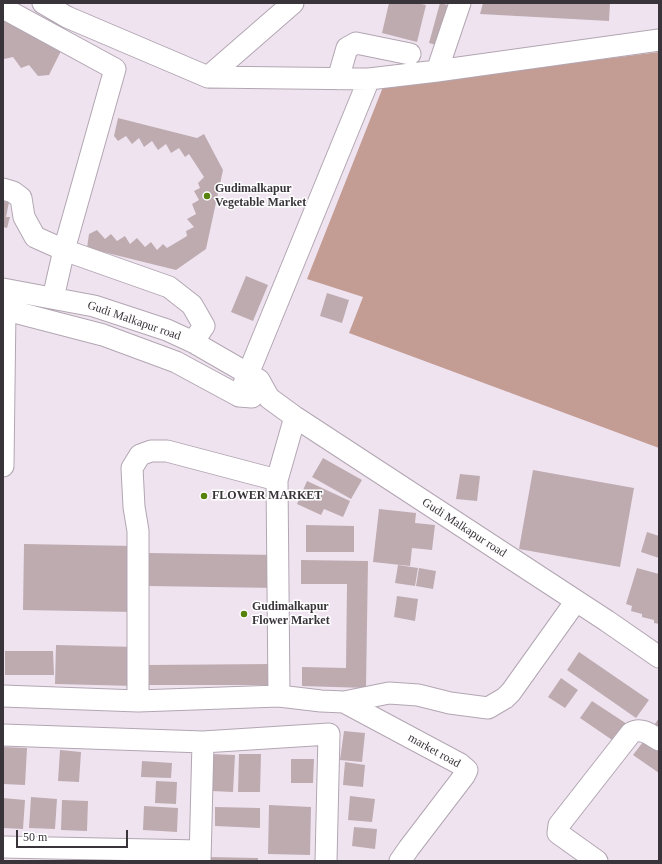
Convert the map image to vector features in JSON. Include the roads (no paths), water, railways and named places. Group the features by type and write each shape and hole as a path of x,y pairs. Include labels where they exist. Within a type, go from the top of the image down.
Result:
{"street":[{"path":"43,3 67,18 208,77 369,79 659,40"},
{"path":"208,77 293,3"},
{"path":"437,71 460,3"},
{"path":"3,8 115,69 64,250 53,298"},
{"path":"338,78 347,48 356,43 410,54"},
{"path":"239,396 369,79"},
{"path":"3,189 13,192 21,198 24,217 35,237 64,250 169,287 192,305 204,326 193,342"},
{"name":"Gudi Malkapur road","path":"4,302 53,298 94,306 167,330 193,342 259,380 269,398 295,417 659,657"},
{"path":"3,455 4,302"},
{"name":"Gudi Malkapur road","path":"4,302 162,356 239,396 269,398"},
{"path":"279,696 277,480 295,417"},
{"path":"138,700 138,530 134,507 132,468 140,455 151,451 167,451 277,480"},
{"path":"3,696 138,700 279,696 344,702 389,693 418,695 488,708 505,698 511,692 576,601"},
{"name":"market road","path":"344,702 460,764 467,770 400,861"},
{"path":"596,861 558,833 558,825 631,733 635,730 643,730 659,740"},
{"path":"3,735 203,742 329,734 326,861"},
{"path":"3,847 200,856 203,742"}],"place":[{"name":"Gudimalkapur Vegetable Market","path":"207,196"},
{"name":"FLOWER MARKET","path":"204,496"},
{"name":"Gudimalkapur Flower Market","path":"244,614"}]}
